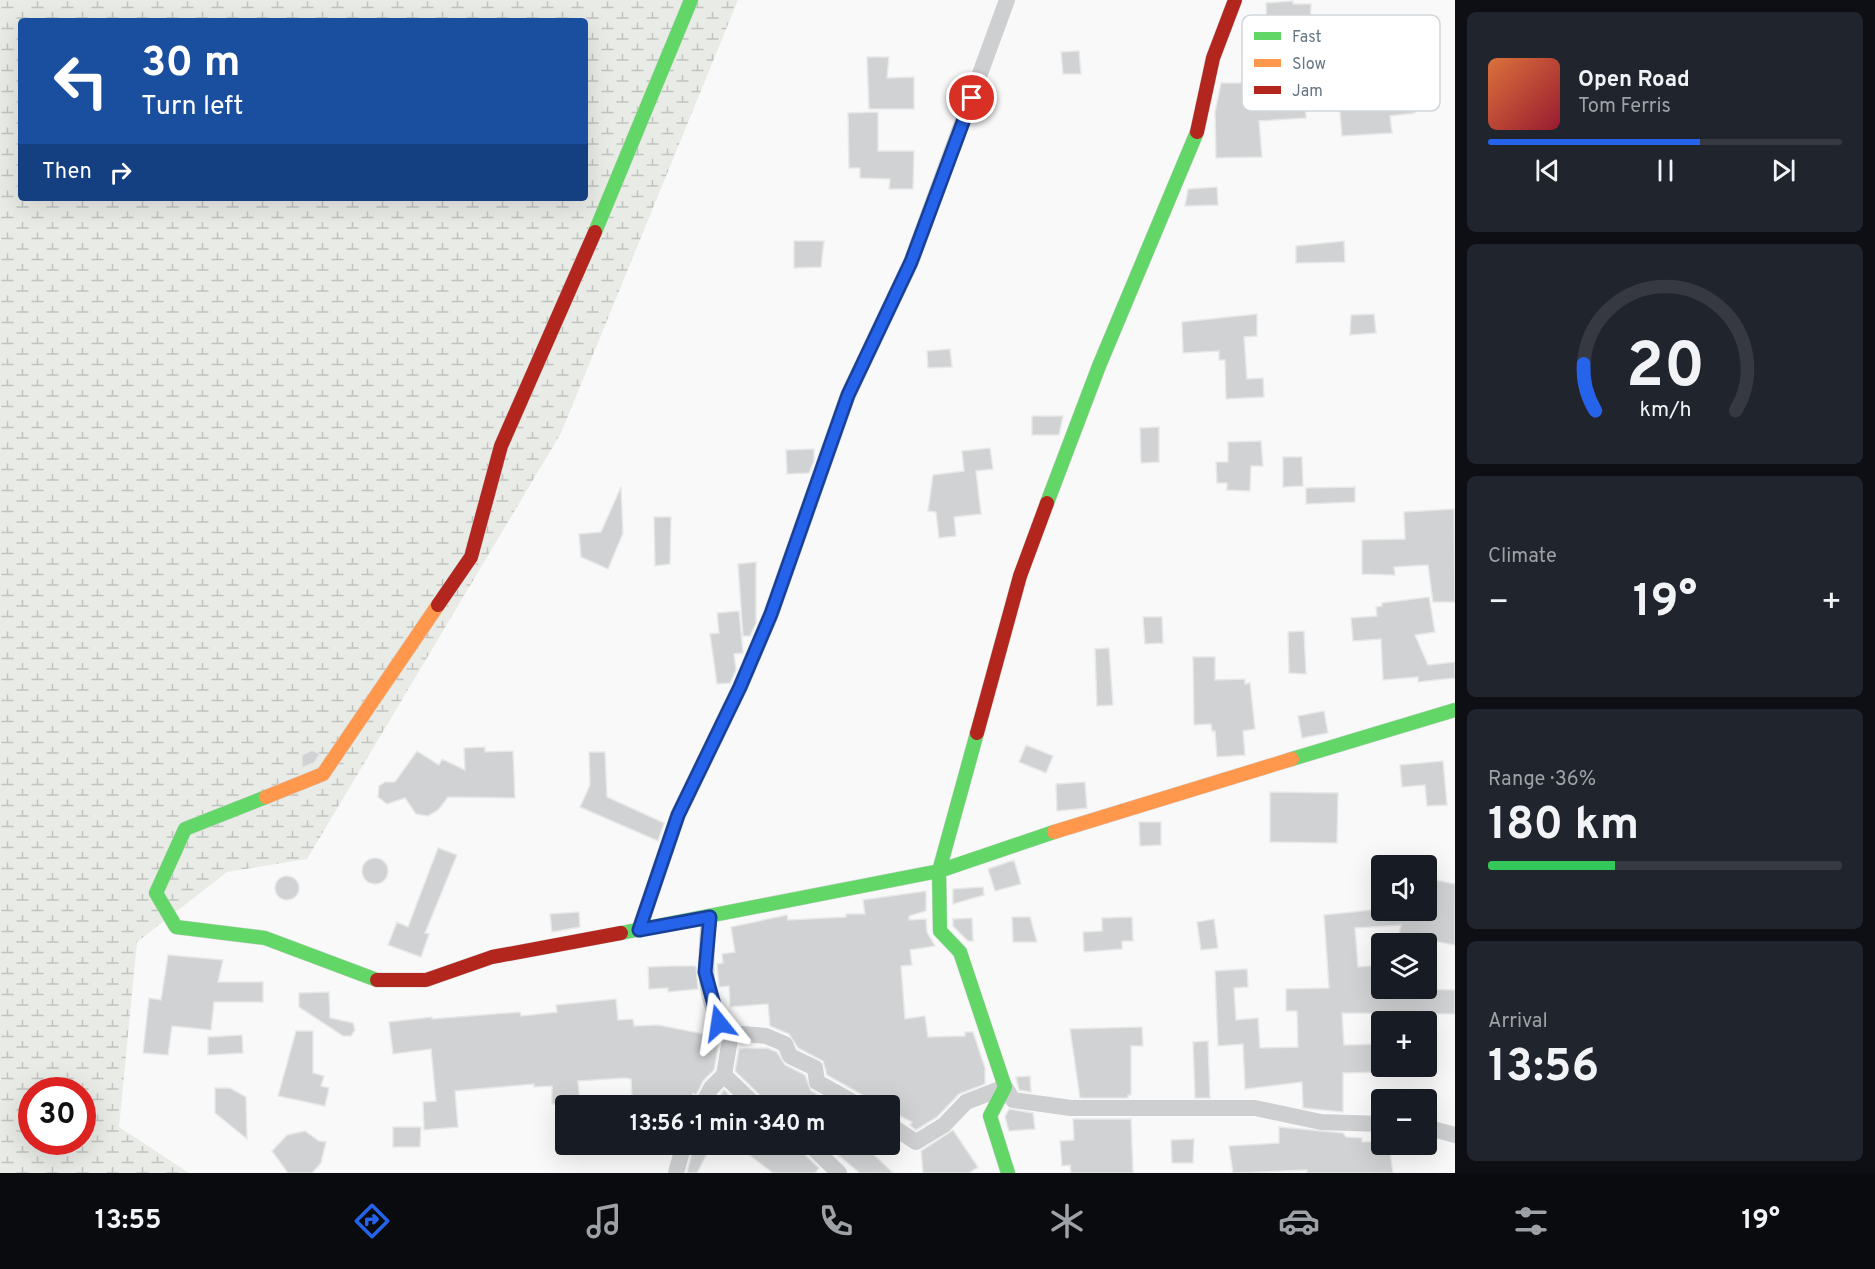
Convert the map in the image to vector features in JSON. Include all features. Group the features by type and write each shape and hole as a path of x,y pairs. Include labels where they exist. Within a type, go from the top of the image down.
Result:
{"street":[{"path":"691,0 624,169 501,446 471,557 323,774 185,829 156,892 176,927 265,938 381,982 426,980 492,957 710,917 939,871 1074,826 1455,710"},
{"path":"639,930 678,815 740,687 771,614 848,395 911,262 1006,0"},
{"path":"1235,0 1213,58 1196,135 1098,366 1020,576 939,871 940,931 960,951 1005,1087 1013,1100 1071,1108 1256,1108 1321,1122 1371,1124"},
{"path":"710,917 705,972 719,1023 731,1033 766,1036 785,1044 790,1056 815,1068 817,1082 840,1095"},
{"path":"708,1095 711,1088 724,1076 731,1033"},
{"path":"724,1076 744,1095"},
{"path":"900,1132 916,1142 944,1125 966,1102 1005,1087"},
{"path":"1005,1087 990,1116 1008,1173"},
{"path":"1437,1130 1455,1135"},
{"path":"676,1173 681,1155"},
{"path":"820,1155 839,1173"}],"green space":[{"path":"0,0 738,0 561,433 307,859 227,872 137,942 119,1127 189,1173 0,1173"}],"building":[{"path":"1293,1 1293,4 1311,4 1311,15 1266,15 1266,3"},
{"path":"1079,51 1081,74 1063,74 1061,52"},
{"path":"867,57 889,57 887,78 914,77 914,109 869,109"},
{"path":"1221,83 1242,83 1242,111 1306,111 1306,118 1259,121 1262,157 1216,158 1215,112"},
{"path":"1340,111 1415,111 1415,113 1390,116 1392,133 1342,136"},
{"path":"878,112 878,151 914,151 913,189 889,189 890,179 860,178 860,168 849,168 848,113"},
{"path":"1217,187 1218,205 1185,206 1188,189"},
{"path":"794,241 824,241 821,267 794,268"},
{"path":"1344,241 1345,262 1296,263 1296,246"},
{"path":"1257,314 1257,336 1244,337 1247,379 1263,378 1264,397 1226,399 1225,360 1219,360 1219,351 1183,353 1182,322"},
{"path":"1374,314 1376,333 1350,335 1351,315"},
{"path":"950,349 952,367 928,368 927,351"},
{"path":"1032,416 1063,416 1059,435 1032,435"},
{"path":"1159,427 1159,462 1141,463 1140,428"},
{"path":"1261,441 1263,466 1251,466 1250,491 1227,490 1227,483 1217,483 1216,462 1228,462 1228,442"},
{"path":"990,448 993,469 976,471 981,514 954,517 956,536 939,538 936,512 928,511 933,475 964,471 962,451"},
{"path":"814,449 814,461 809,473 787,474 786,450"},
{"path":"1283,457 1302,457 1303,486 1283,487"},
{"path":"621,487 623,533 608,569 581,557 579,534 601,532"},
{"path":"1355,487 1355,502 1306,504 1306,488"},
{"path":"1454,509 1455,602 1433,602 1428,565 1394,567 1395,575 1362,574 1362,540 1405,539 1404,512"},
{"path":"654,517 671,517 670,564 655,566"},
{"path":"756,562 756,623 750,636 743,636 738,564"},
{"path":"1429,597 1435,632 1415,635 1428,665 1455,662 1455,678 1418,682 1418,677 1383,680 1381,639 1353,641 1351,618 1377,616 1376,607 1382,606 1382,603"},
{"path":"739,611 743,653 734,654 736,670 730,683 717,684 710,634 719,633 717,613"},
{"path":"1143,617 1162,617 1163,643 1145,644"},
{"path":"1304,631 1306,674 1289,673 1288,632"},
{"path":"1109,648 1113,705 1097,706 1095,649"},
{"path":"1193,657 1215,657 1215,680 1245,679 1245,684 1250,683 1255,729 1243,731 1245,755 1217,757 1215,731 1212,731 1211,724 1194,725"},
{"path":"1324,711 1328,733 1302,738 1298,716"},
{"path":"1026,745 1053,756 1046,773 1019,762"},
{"path":"485,747 485,752 513,751 515,798 448,797 438,810 428,816 416,814 405,798 387,804 378,797 379,786 385,782 395,782 417,751 439,765 442,759 465,770 464,748"},
{"path":"312,750 320,754 314,763 302,768 302,755"},
{"path":"589,752 605,752 607,797 664,823 658,841 580,807 590,785"},
{"path":"1443,761 1447,805 1427,806 1425,785 1402,787 1400,765"},
{"path":"1085,782 1087,808 1057,811 1056,784"},
{"path":"1270,792 1338,793 1337,843 1270,842"},
{"path":"1139,822 1161,822 1161,845 1140,846"},
{"path":"438,848 457,855 425,933 429,934 421,957 388,945 397,922 408,927"},
{"path":"375,858 384,862 388,871 384,880 375,884 366,880 362,871 366,862"},
{"path":"1014,860 1021,884 995,891 988,869"},
{"path":"287,876 296,879 299,888 296,897 287,900 278,897 275,888 278,879"},
{"path":"1437,880 1455,884 1455,945 1437,942 1437,933 1399,933 1401,925 1355,928 1358,967 1371,966 1371,999 1437,999 1437,990 1455,990 1455,1014 1437,1014 1437,1011 1342,1013 1344,1045 1371,1044 1371,1072 1343,1073 1343,1112 1303,1108 1302,1082 1245,1089 1243,1044 1218,1046 1215,971 1247,969 1248,987 1234,988 1236,1020 1258,1018 1260,1048 1298,1047 1297,1011 1286,1011 1286,989 1329,988 1324,915 1371,910 1371,921 1437,921"},
{"path":"983,887 984,895 953,904 953,889"},
{"path":"926,891 926,911 909,916 909,920 926,919 927,932 935,946 910,950 912,965 901,966 905,1019 925,1016 928,1037 965,1036 965,1032 973,1032 985,1068 985,1084 959,1094 937,1117 916,1130 910,1125 912,1122 900,1116 900,1095 862,1095 827,1075 823,1061 798,1048 789,1034 770,1026 768,1004 730,1007 729,986 719,987 717,964 723,963 722,954 735,952 731,927 787,915 788,920 865,914 863,900"},
{"path":"579,912 580,927 552,932 550,914"},
{"path":"1012,917 1030,917 1037,942 1013,942"},
{"path":"1132,917 1133,941 1122,941 1122,949 1084,952 1083,932 1102,931 1102,918"},
{"path":"972,918 973,941 968,941 953,926 953,919"},
{"path":"1214,919 1218,948 1201,950 1197,922"},
{"path":"168,955 223,960 218,982 263,982 263,1002 214,1002 211,1030 172,1026 168,1055 143,1053 149,998 161,1000"},
{"path":"696,966 698,989 668,992 668,988 649,989 648,967"},
{"path":"329,992 330,1018 353,1023 355,1030 351,1036 343,1036 299,1007 299,993"},
{"path":"616,999 618,1020 633,1019 634,1026 658,1025 720,1037 714,1070 703,1081 696,1095 693,1093 693,1095 632,1095 631,1079 625,1078 578,1081 579,1095 555,1095 555,1104 552,1104 552,1086 534,1087 534,1084 455,1091 458,1127 424,1130 423,1102 436,1101 431,1049 393,1054 389,1022 520,1012 521,1016 557,1012 556,1005"},
{"path":"1142,1027 1143,1046 1131,1046 1131,1095 1128,1095 1128,1098 1080,1098 1070,1029"},
{"path":"296,1031 313,1031 313,1073 324,1076 321,1086 329,1088 325,1106 278,1096"},
{"path":"242,1035 243,1053 208,1055 208,1037"},
{"path":"1208,1041 1210,1098 1195,1098 1193,1042"},
{"path":"767,1048 777,1052 785,1065 805,1075 811,1091 818,1095 760,1095 735,1071 739,1049"},
{"path":"1030,1076 1031,1092 1019,1090 1016,1077"},
{"path":"215,1088 230,1088 246,1097 247,1139 215,1113"},
{"path":"1009,1109 1033,1113 1035,1129 1009,1131 1005,1117"},
{"path":"1073,1119 1131,1119 1133,1173 1071,1173 1070,1165 1062,1166 1060,1141 1074,1140"},
{"path":"393,1127 421,1127 420,1147 393,1147"},
{"path":"1279,1127 1343,1133 1346,1137 1362,1138 1362,1142 1371,1142 1371,1155 1391,1155 1393,1173 1307,1173 1307,1170 1233,1173 1229,1146 1279,1143"},
{"path":"953,1130 978,1167 969,1173 923,1173 921,1151"},
{"path":"305,1131 319,1141 326,1142 321,1163 312,1173 288,1173 272,1151 287,1135"},
{"path":"1194,1139 1193,1163 1172,1163 1171,1140"},
{"path":"691,1155 706,1155 697,1173 687,1173"},
{"path":"749,1155 805,1155 819,1168 815,1173 773,1173"},
{"path":"838,1155 874,1155 893,1173 860,1173"}],"traffic: fast":[{"path":"595,232 691,0"},
{"path":"1047,503 1099,366 1197,132"},
{"path":"1292,759 1455,710"},
{"path":"977,733 939,871 940,931 960,952 1005,1087 990,1116 1008,1173"},
{"path":"266,797 185,829 156,893 176,927 265,938 377,980"},
{"path":"621,933 939,871 1054,832"}],"traffic: slow":[{"path":"266,797 323,774 438,605"},
{"path":"1054,832 1292,759"}],"traffic: jam":[{"path":"1197,132 1213,58 1235,0"},
{"path":"438,605 471,557 501,446 595,232"},
{"path":"977,733 1020,576 1047,503"},
{"path":"377,980 426,980 492,957 621,933"}],"route":[{"path":"719,1023 705,972 710,917 639,930 678,815 740,687 771,614 848,395 911,262 972,98"}]}
